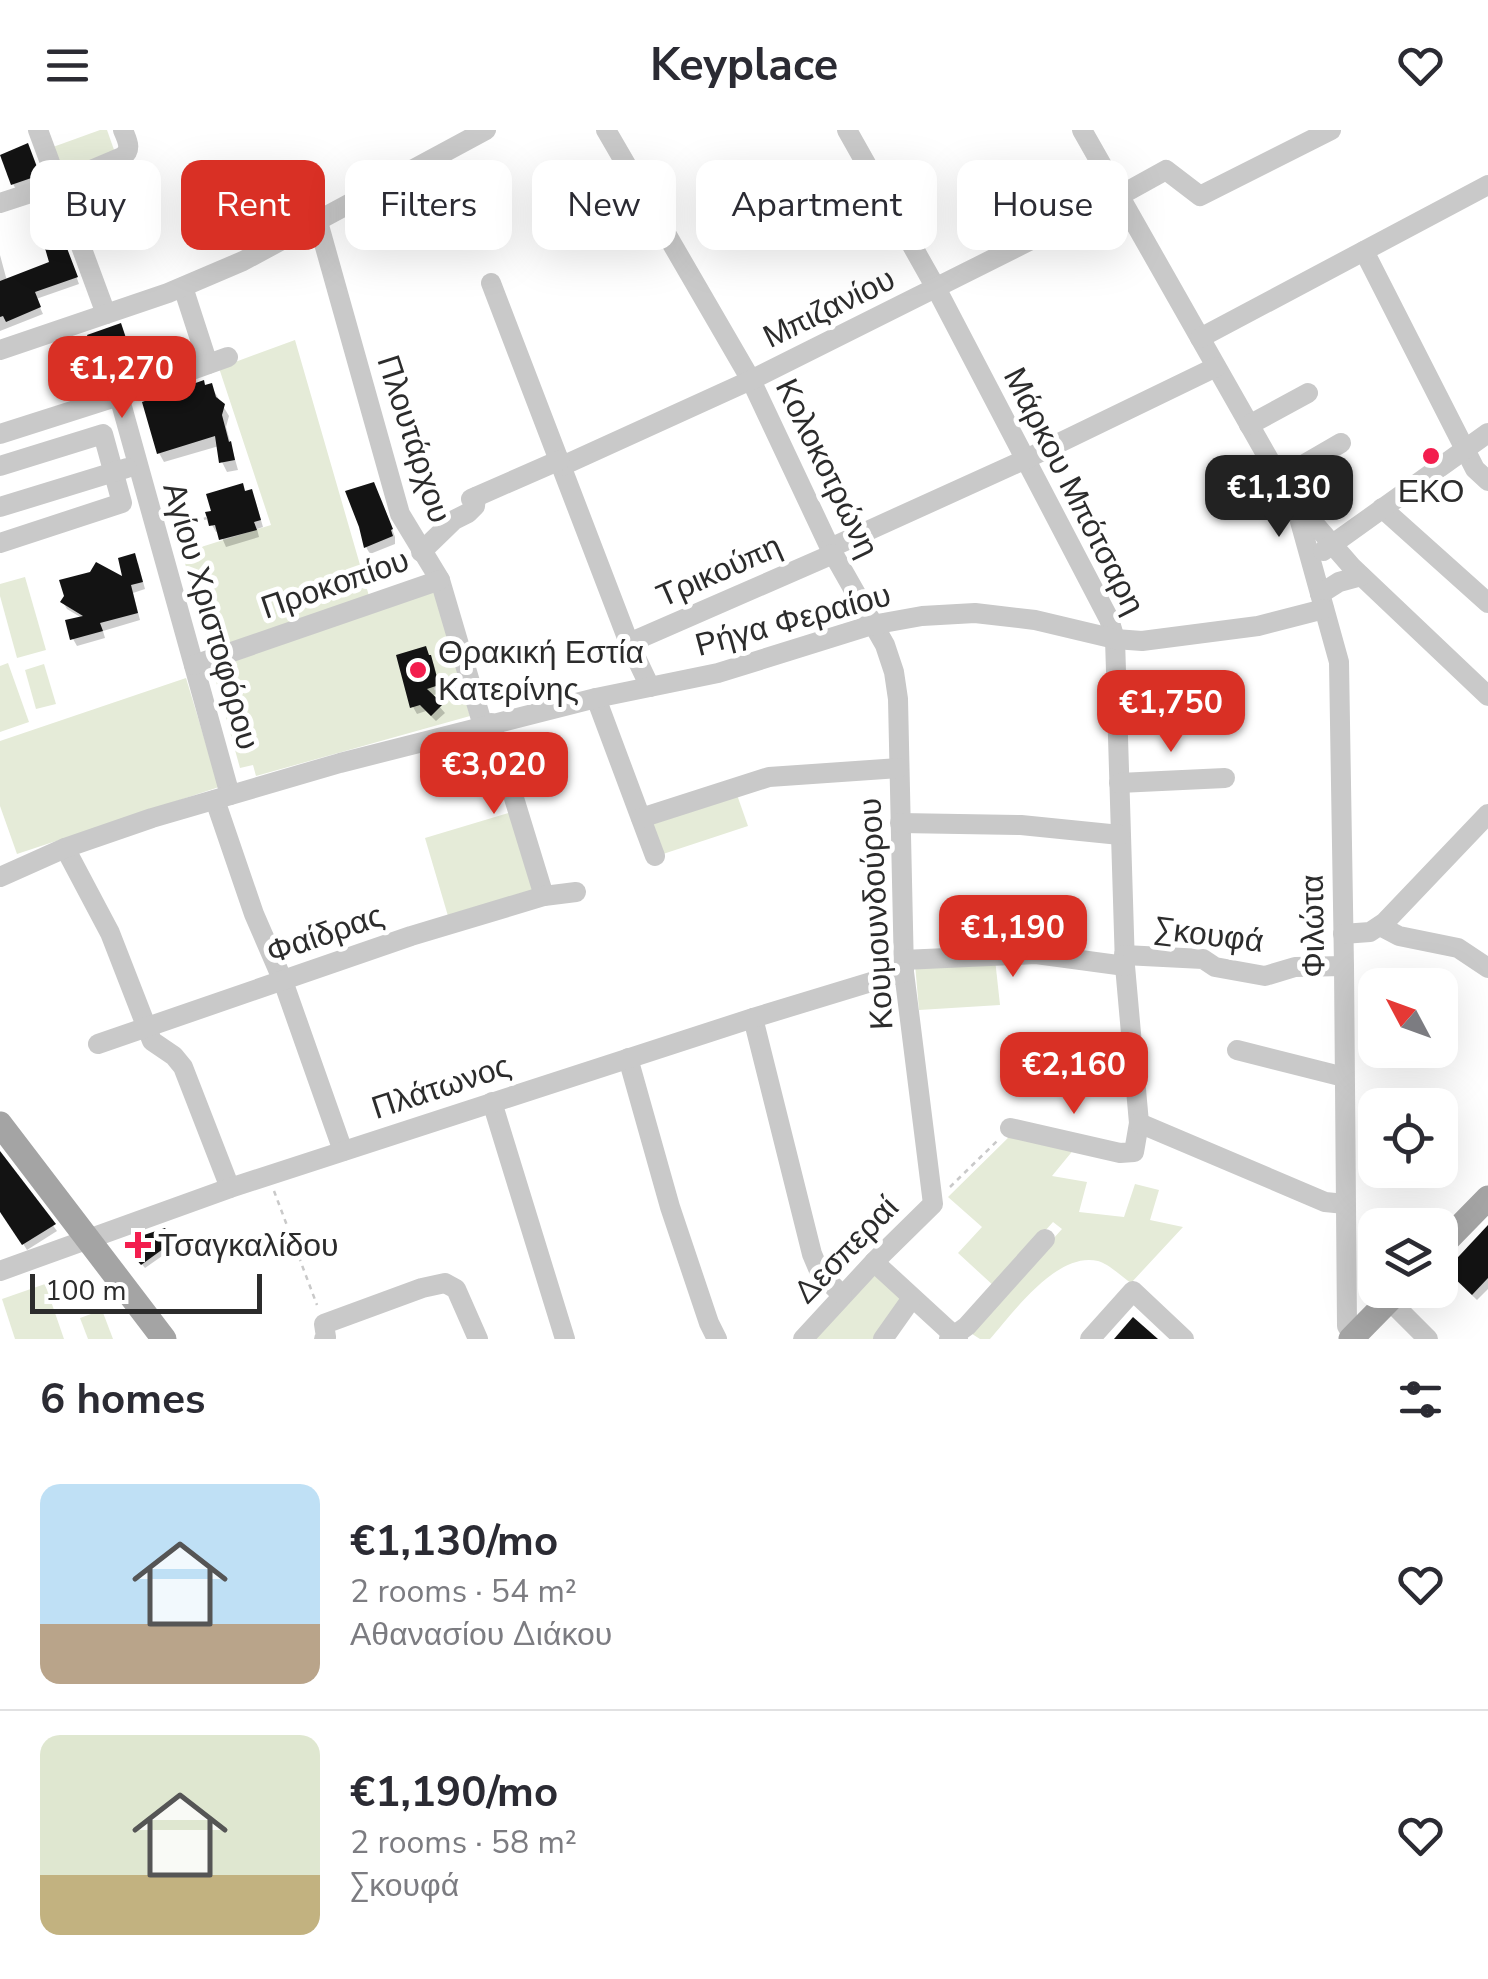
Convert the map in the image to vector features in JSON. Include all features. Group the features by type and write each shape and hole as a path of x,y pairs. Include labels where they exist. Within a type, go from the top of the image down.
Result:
{"main road":[{"path":"0,1124 164,1339"},
{"path":"1458,1229 1488,1198"},
{"path":"1358,1332 1381,1308"}],"street":[{"path":"39,130 50,160"},
{"path":"325,218 486,130"},
{"name":"Κολοκοτρώνη","path":"606,130 751,380 832,551 872,625"},
{"name":"Μάρκου Μπότσαρη","path":"847,130 936,288 1109,619 1115,638 1124,960 1138,1123 1134,1152 1120,1153 1010,1128"},
{"path":"1082,130 1099,160"},
{"name":"Μπιζανίου","path":"1128,191 1166,170 1200,196 1332,130"},
{"path":"1200,338 1488,185"},
{"path":"0,203 30,193"},
{"path":"1128,210 1279,479 1304,514 1361,576 1488,696"},
{"name":"Πλουτάρχου","path":"325,247 400,514 440,580 544,896"},
{"path":"82,250 106,314"},
{"path":"0,350 183,286 264,250"},
{"name":"Μπιζανίου","path":"421,552 475,506 473,498 751,380 1012,250"},
{"path":"1364,252 1475,469 1488,481"},
{"path":"491,283 629,643 650,687"},
{"path":"0,434 218,360 183,286"},
{"name":"Τρικούπη","path":"629,643 832,551 1216,367"},
{"path":"1249,425 1308,393"},
{"name":"Αγίου Χριστοφόρου","path":"118,396 194,665 222,798 254,914 283,980 342,1151"},
{"path":"1311,558 1336,549 1374,513 1488,433"},
{"path":"0,466 103,434 122,504 0,543"},
{"path":"1279,479 1342,443"},
{"path":"0,506 138,465"},
{"path":"1374,513 1488,603"},
{"name":"Φιλώτα","path":"1304,514 1318,537 1311,558 1340,662 1346,1297 1347,1328 1358,1332"},
{"path":"1322,602 1336,549"},
{"name":"Ρήγα Φεραίου","path":"0,877 65,848 222,798 487,724 718,673 872,625 922,616 975,613 1142,640 1258,626 1322,602 1339,582 1361,576"},
{"name":"Προκοπίου","path":"194,665 440,580"},
{"name":"Κουμουνδούρου","path":"872,625 885,645 898,699 903,966 933,1204"},
{"path":"596,698 655,856"},
{"path":"641,818 769,777 899,768"},
{"path":"1119,783 1225,778"},
{"path":"1343,934 1370,932 1380,926 1488,814"},
{"path":"900,823 1021,824 1120,834"},
{"path":"65,848 110,933 152,1041 183,1067 230,1188"},
{"name":"Φαίδρας","path":"98,1044 410,936 544,896 576,892"},
{"path":"1380,926 1399,936 1458,948 1488,968"},
{"name":"Σκουφά","path":"903,966 1036,954 1124,960 1203,959 1215,968 1265,976 1294,968 1344,966"},
{"name":"Πλάτωνος","path":"0,1270 230,1188 903,966"},
{"path":"752,1018 812,1254 820,1273 842,1295"},
{"path":"1237,1050 1344,1077"},
{"path":"628,1058 670,1207 717,1339"},
{"path":"492,1102 566,1339"},
{"path":"1138,1123 1325,1202 1346,1204"},
{"name":"Δεσπεραί","path":"804,1339 933,1204"},
{"path":"874,1262 953,1338 1045,1239"},
{"path":"324,1332 422,1288 445,1283 456,1289 478,1339"},
{"path":"1090,1339 1133,1292 1184,1339"},
{"path":"883,1339 912,1298"},
{"path":"1404,1308 1428,1339"}],"path":[{"path":"157,533 207,518"},
{"path":"933,1204 1010,1128"},
{"path":"268,1176 324,1332"}],"green space":[{"path":"107,130 118,160 58,160 53,147"},
{"path":"295,340 369,596 210,650 182,553 271,525 219,368"},
{"path":"25,577 46,650 17,658 0,584"},
{"path":"435,590 470,716 256,776 253,765 240,768 212,667"},
{"path":"8,663 29,722 0,732 0,666"},
{"path":"44,664 56,704 36,709 25,670"},
{"path":"186,678 219,787 17,854 0,806 0,741"},
{"path":"736,792 748,826 657,856 645,822"},
{"path":"512,812 534,890 448,916 425,838"},
{"path":"995,959 1000,1005 919,1010 915,964"},
{"path":"1011,1135 1075,1148 1052,1176 1087,1182 1079,1212 1124,1217 1135,1184 1159,1190 1150,1220 1183,1227 1131,1283 1098,1261 1067,1265 1037,1286 990,1339 980,1339 969,1332 1062,1229 1053,1222 995,1287 958,1253 982,1227 948,1197"},
{"path":"876,1270 907,1297 879,1339 815,1339"},
{"path":"45,1284 64,1339 15,1339 2,1299"},
{"path":"102,1310 113,1339 88,1339 80,1318"}],"building":[{"path":"28,143 34,160 30,160 30,178 11,185 0,155"},
{"path":"46,250 68,250 78,277 35,292 41,307 6,322 0,317 0,281 49,262"},
{"path":"121,323 131,353 98,365 87,335"},
{"path":"204,380 205,385 212,383 216,397 225,404 222,415 235,460 219,463 215,436 157,454 142,402"},
{"path":"374,482 393,536 364,548 345,491"},
{"path":"243,483 245,491 252,489 261,520 254,522 257,530 219,540 215,525 209,526 205,512 211,511 206,494"},
{"path":"135,553 143,582 131,585 138,613 100,623 103,631 70,640 65,620 83,616 60,602 64,596 59,580 90,572 96,562 122,576 118,558"},
{"name":"Θρακική Εστία Κατερίνης","path":"426,646 439,685 427,689 443,704 431,716 420,705 410,708 396,655"},
{"path":"0,1151 56,1224 22,1245 0,1212"},
{"path":"1488,1225 1488,1278 1472,1295 1458,1282 1458,1257"},
{"path":"165,1228 174,1241 141,1265 133,1242"},
{"path":"1133,1317 1158,1339 1114,1339"}],"place":[{"name":"ΕΚΟ","path":"1431,456"},
{"name":"Θρακική Εστία Κατερίνης","path":"418,670"},
{"name":"Τσαγκαλίδου","path":"138,1245"}]}
